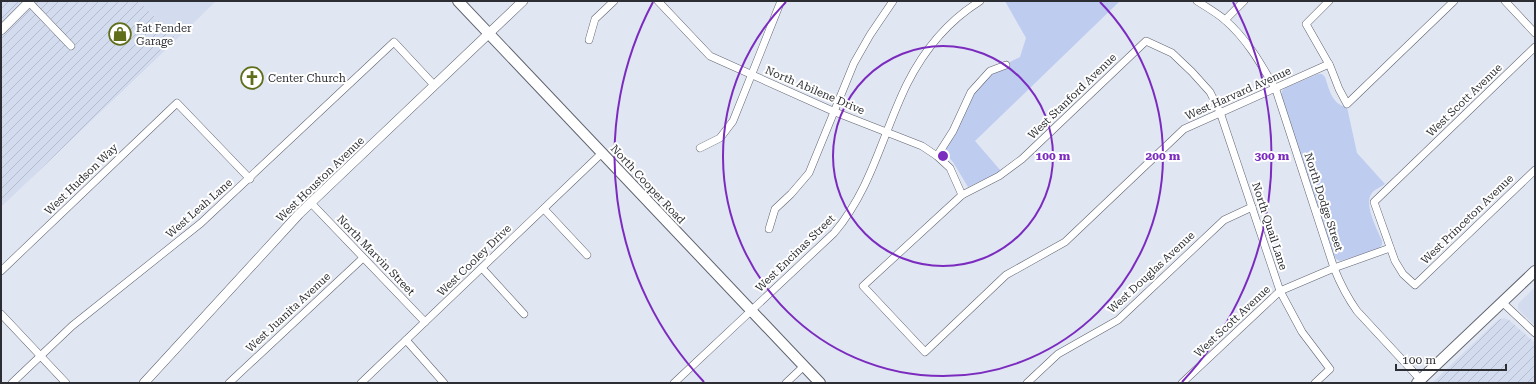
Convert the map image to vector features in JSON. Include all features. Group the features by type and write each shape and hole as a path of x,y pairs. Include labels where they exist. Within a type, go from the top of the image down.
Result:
{"main road":[{"name":"North Cooper Road","path":"458,1 820,383"},
{"path":"1419,381 1535,271"}],"street":[{"path":"1,30 29,1 71,46"},
{"name":"West Houston Avenue","path":"144,383 310,203 523,1"},
{"path":"589,40 595,19 614,1"},
{"name":"North Abilene Drive","path":"658,1 710,56 835,112 922,146 937,156 950,168 962,195"},
{"path":"700,148 720,138 733,121 781,1"},
{"path":"769,229 775,209 791,194 809,173 854,63 870,35 893,1"},
{"name":"West Encinas Street","path":"674,383 834,233 845,220 863,189 907,84 924,55 943,30 970,7 980,1"},
{"path":"1197,1 1225,20 1244,1"},
{"path":"1329,1 1306,24 1329,64 1347,104 1454,1"},
{"path":"1505,1 1535,33"},
{"name":"North Dodge Street","path":"1225,20 1251,48 1275,88 1334,268 1348,298 1419,381"},
{"name":"North Quail Lane","path":"1146,41 1172,53 1192,72 1210,92 1220,112 1280,291 1302,332 1330,369 1315,383"},
{"name":"West Stanford Avenue","path":"863,286 962,195 1000,176 1022,159 1146,41"},
{"name":"West Leah Lane","path":"12,383 72,326 201,223 394,42 434,85"},
{"name":"West Scott Avenue","path":"1182,383 1280,291 1334,268 1390,248 1374,202 1535,46"},
{"name":"West Harvard Avenue","path":"863,286 925,352 1006,275 1065,242 1184,129 1329,64"},
{"path":"937,156 952,131 971,92 990,71 1006,65"},
{"name":"West Hudson Way","path":"1,271 177,103 250,178"},
{"name":"West Cooley Drive","path":"361,383 602,154"},
{"name":"West Princeton Avenue","path":"1390,248 1395,261 1403,274 1415,285 1535,170"},
{"name":"North Marvin Street","path":"310,203 425,322"},
{"name":"West Douglas Avenue","path":"1027,383 1058,354 1118,320 1224,220 1252,207"},
{"path":"544,209 586,255"},
{"name":"West Juanita Avenue","path":"230,383 363,258"},
{"path":"482,268 524,314"},
{"path":"1502,302 1535,333"},
{"path":"1,314 66,383"},
{"path":"406,340 444,383"},
{"path":"786,383 804,366"}],"shaded area":[{"path":"1,1 139,1 177,39 1,207"},
{"path":"139,1 216,1 177,39"},
{"path":"1005,1 1120,1 975,141 1001,171 968,187 953,162 943,151 964,109 984,80 994,70 1020,57 1026,38"},
{"path":"1318,74 1322,74 1325,77 1335,100 1342,106 1347,107 1357,153 1385,184 1372,193 1369,203 1382,245 1378,249 1340,261 1336,259 1333,253 1281,96 1282,91 1285,88"},
{"path":"1535,287 1535,326 1518,309 1518,304"},
{"path":"1504,318 1509,320 1535,343 1535,383 1432,383 1498,320"}],"place":[{"name":"Fat Fender Garage","path":"120,34"},
{"name":"Center Church","path":"252,78"}]}
